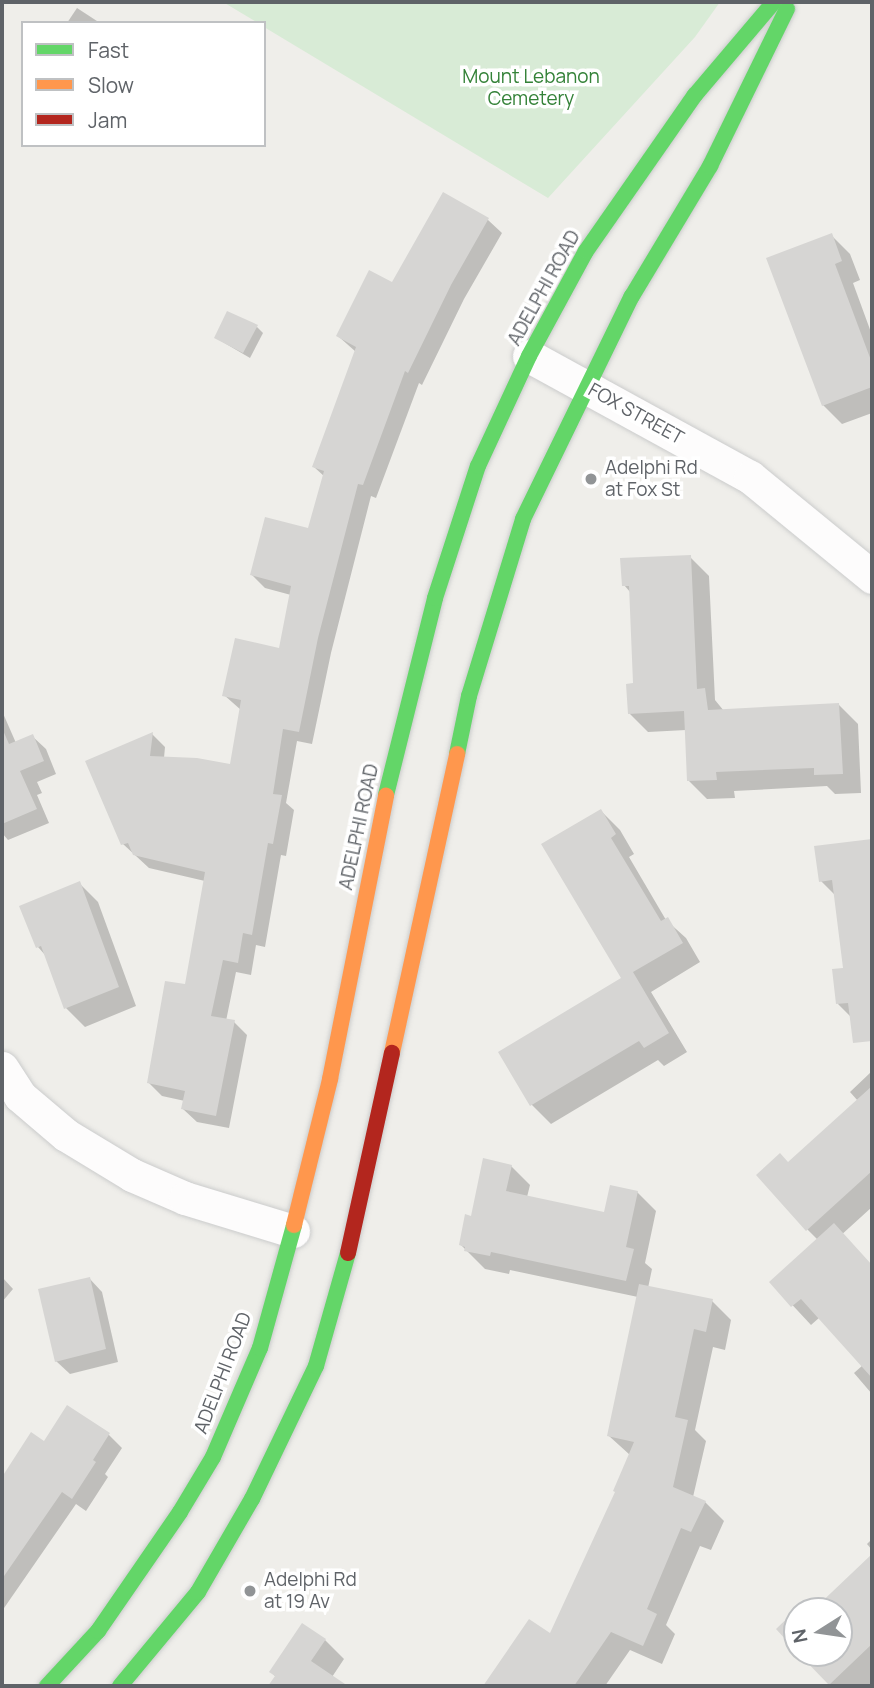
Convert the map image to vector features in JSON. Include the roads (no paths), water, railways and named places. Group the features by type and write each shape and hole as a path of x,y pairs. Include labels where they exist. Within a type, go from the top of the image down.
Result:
{"main road":[{"name":"ADELPHI ROAD","path":"47,1686 98,1631 180,1513 213,1457 260,1348 293,1231 330,1079 380,818 435,598 478,466 529,356 586,251 695,95 774,2"},
{"path":"120,1686 198,1592 252,1499 316,1366 353,1236 469,696 523,519 632,296 710,166 791,2"}],"street":[{"name":"FOX STREET","path":"529,356 750,477 872,578"},
{"path":"2,1068 20,1096 66,1135 132,1175 185,1198 293,1231"}],"place":[{"name":"Adelphi Rd at Fox St","path":"591,479"},
{"name":"Adelphi Rd at 19 Av","path":"250,1591"}],"park label":[{"name":"Mount Lebanon Cemetery","path":"531,88"}]}
